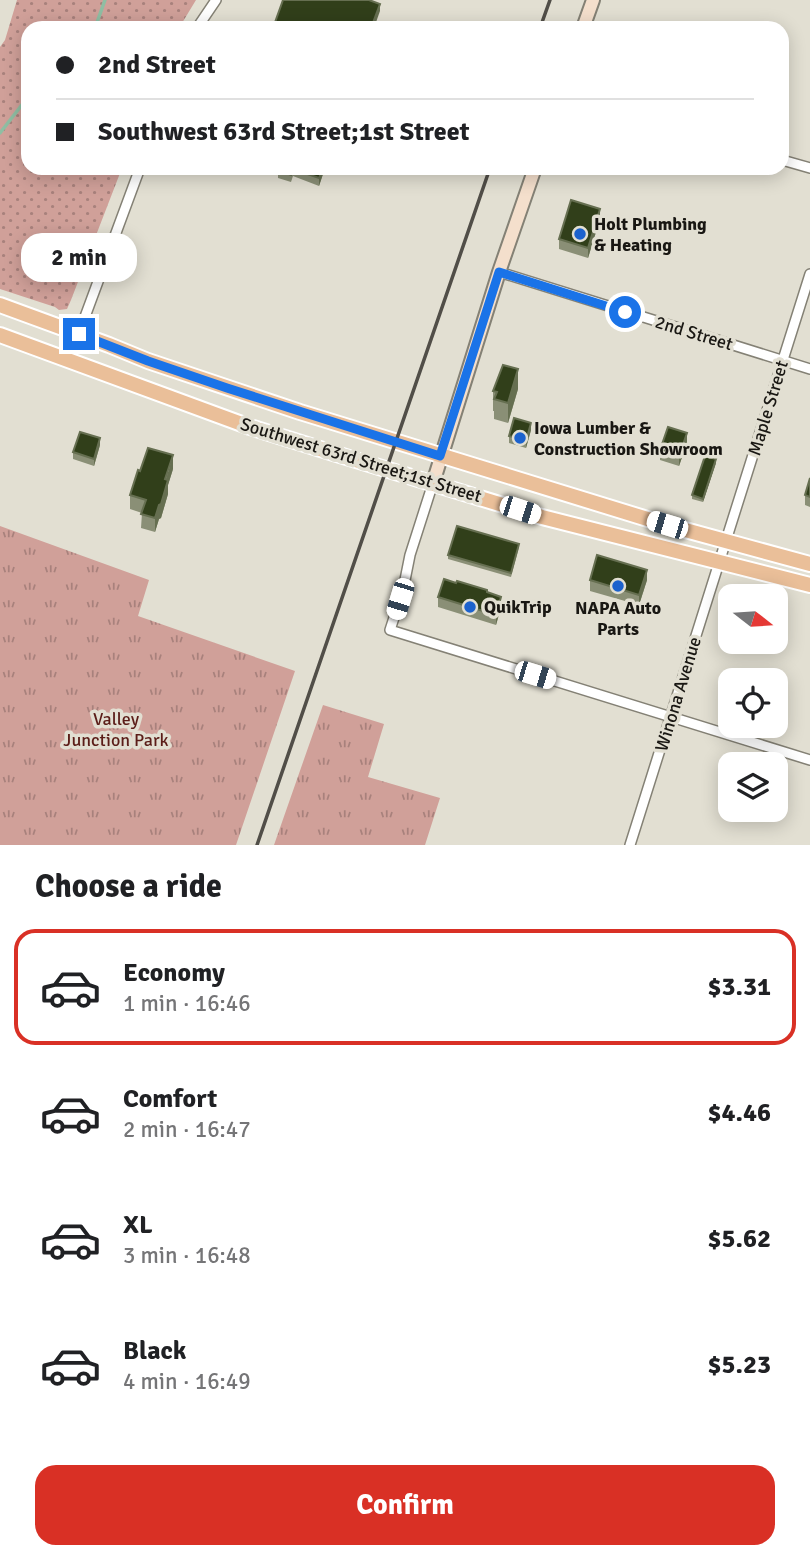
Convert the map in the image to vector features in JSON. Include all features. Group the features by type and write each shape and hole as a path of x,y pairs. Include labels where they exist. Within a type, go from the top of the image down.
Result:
{"main road":[{"path":"586,21 593,0"},
{"path":"433,483 499,272 533,175"},
{"name":"Southwest 63rd Street;1st Street","path":"0,305 227,388 440,456 725,542 810,564"},
{"name":"Southwest 63rd Street;1st Street","path":"0,335 250,427 541,517 810,585"}],"street":[{"path":"202,21 216,0"},
{"path":"789,162 810,168"},
{"path":"69,360 137,175"},
{"name":"2nd Street","path":"499,272 810,369"},
{"name":"Maple Street","path":"725,542 810,274"},
{"path":"433,483 390,630 810,760"},
{"name":"Winona Avenue","path":"630,845 725,542"}],"green space":[{"path":"17,0 196,0 183,21 21,21 21,175 119,175 67,309 59,310 0,289 0,47 5,40"},
{"name":"Valley Junction Park","path":"0,526 149,580 138,616 295,671 236,845 0,845"},
{"path":"323,705 384,724 368,777 440,798 425,845 274,845"}],"building":[{"path":"283,0 369,0 380,4 374,21 276,21"},
{"name":"Holt Plumbing & Heating","path":"571,200 600,209 588,248 559,239"},
{"path":"503,365 518,369 508,403 494,399 497,392 493,391"},
{"path":"514,418 531,423 526,441 509,436"},
{"path":"668,427 687,433 679,456 660,450"},
{"path":"80,432 100,438 94,459 73,452"},
{"path":"148,448 173,455 155,518 141,514 146,500 130,495"},
{"path":"705,456 716,459 703,499 692,495"},
{"path":"810,478 810,497 805,495"},
{"name":"QuikTrip","path":"457,526 519,544 511,573 448,555"},
{"path":"597,555 647,570 639,595 590,580"},
{"path":"444,579 487,590 501,597 496,615 438,597"}],"waterway":[{"path":"98,21 105,0"},
{"path":"0,133 21,106"}],"railway":[{"path":"542,21 550,0"},
{"path":"257,845 488,175"}],"place":[{"name":"Holt Plumbing & Heating","path":"580,234"},
{"name":"Iowa Lumber & Construction Showroom","path":"520,438"},
{"name":"NAPA Auto Parts","path":"618,586"},
{"name":"QuikTrip","path":"470,607"}],"route":[{"path":"79,334 227,388 440,456 499,272 625,312"}]}
